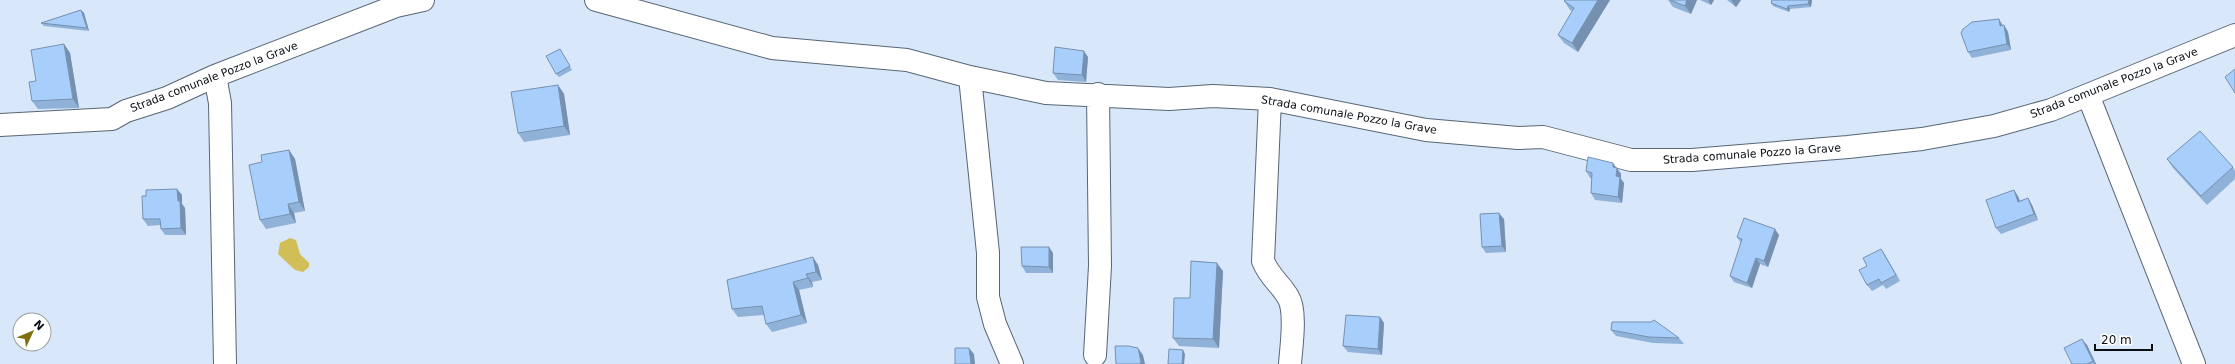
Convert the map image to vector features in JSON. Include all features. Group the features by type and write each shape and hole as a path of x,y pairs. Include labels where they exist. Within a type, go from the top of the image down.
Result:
{"street":[{"name":"Strada comunale Pozzo la Grave","path":"0,125 112,119 126,111 167,98 215,76 396,6 423,0"},
{"name":"Strada comunale Pozzo la Grave","path":"596,0 772,48 907,60 970,77 1046,93 1098,94 1170,99 1213,96 1270,99 1426,130 1518,138 1544,137 1631,160 1692,160 1848,147 1922,139 1994,126 2051,110 2235,36"},
{"path":"215,76 220,103 225,364"},
{"path":"970,77 988,253 988,297 995,324 1012,364"},
{"path":"1095,355 1100,266 1098,94"},
{"path":"2088,95 2194,364"},
{"path":"1270,99 1264,262 1274,281 1289,297 1291,307 1290,364"}],"shaded area":[{"path":"290,238 296,240 300,254 309,263 309,267 303,272 295,270 278,254 280,243"}],"building":[{"path":"1598,0 1572,43 1558,35 1574,8 1564,1"},
{"path":"1670,0 1687,0 1685,6"},
{"path":"1772,0 1809,0 1808,4 1788,6 1787,9 1771,3"},
{"path":"81,10 87,28 41,23"},
{"path":"1999,19 2000,26 2004,25 2007,44 1968,52 1961,33 1963,29 1972,22"},
{"path":"64,44 73,99 32,101 29,82 36,81 31,50"},
{"path":"1055,47 1084,51 1082,75 1053,73"},
{"path":"560,49 570,66 556,74 546,56"},
{"path":"2235,69 2235,93 2225,77"},
{"path":"558,85 564,126 518,133 511,92"},
{"path":"2200,131 2233,167 2201,196 2167,159"},
{"path":"289,150 299,202 288,204 290,214 260,220 249,165 262,162 261,155"},
{"path":"1588,157 1613,163 1613,167 1617,168 1616,176 1620,177 1618,197 1591,193 1592,173 1586,171"},
{"path":"177,189 178,201 180,201 181,228 161,229 160,219 143,219 142,196 146,196 146,190"},
{"path":"2014,190 2018,202 2028,198 2034,214 1996,228 1986,200"},
{"path":"1499,213 1502,246 1482,247 1480,214"},
{"path":"1744,218 1775,229 1764,261 1756,258 1747,283 1730,276 1742,239 1737,237"},
{"path":"1021,247 1049,247 1049,267 1022,266"},
{"path":"1881,249 1896,275 1881,283 1879,279 1867,285 1859,270 1867,266 1863,258"},
{"path":"813,257 816,272 806,274 808,278 793,282 801,315 766,324 762,306 732,309 727,280"},
{"path":"1191,261 1217,263 1213,339 1173,338 1174,298 1190,298"},
{"path":"1346,315 1380,317 1378,349 1343,346"},
{"path":"1654,320 1679,338 1649,337 1611,330 1612,322 1651,322"},
{"path":"2082,339 2093,361 2087,364 2072,364 2064,348"},
{"path":"1115,346 1138,348 1141,362 1140,364 1116,364"},
{"path":"955,348 969,348 971,364 955,364"},
{"path":"1169,349 1183,350 1182,364 1168,364"}]}
